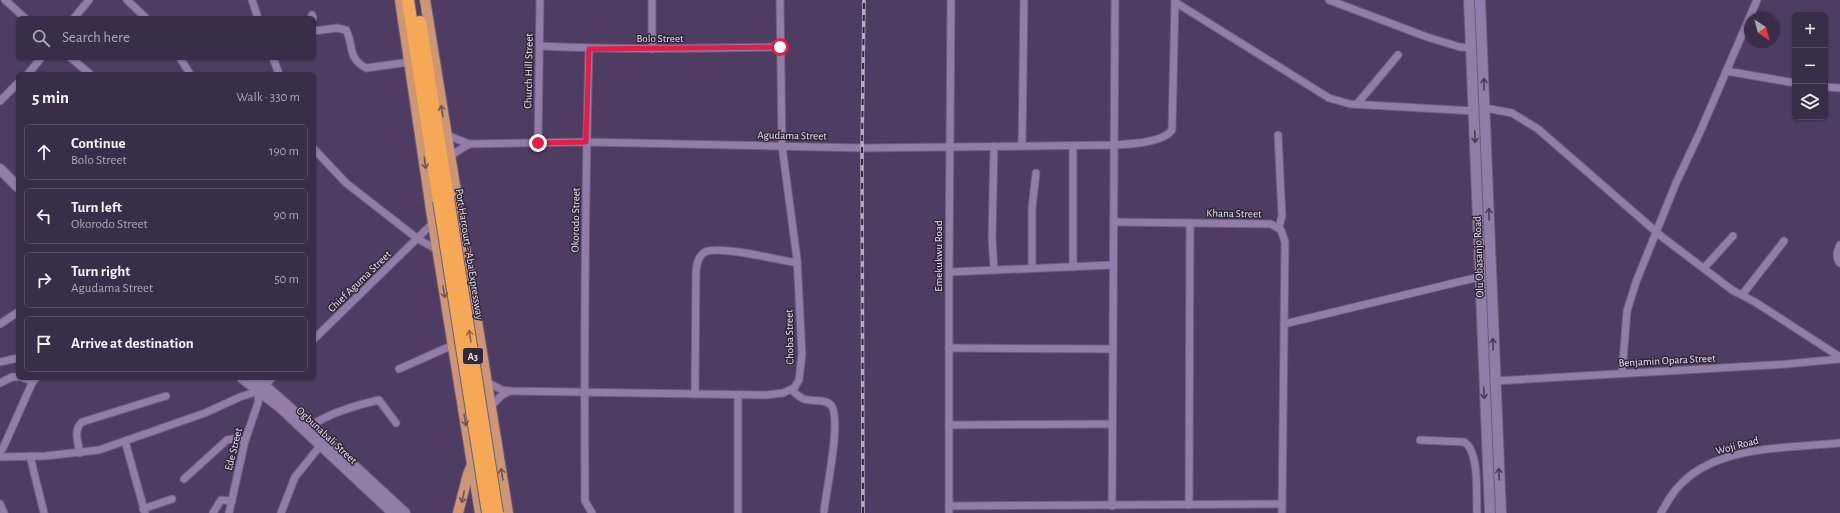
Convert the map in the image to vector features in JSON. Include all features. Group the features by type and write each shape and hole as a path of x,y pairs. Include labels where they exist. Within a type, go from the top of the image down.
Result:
{"highway":[{"name":"Port Harcourt - Aba Expressway","path":"408,0 498,513"},
{"name":"Port Harcourt - Aba Expressway","path":"416,0 488,513"}],"main road":[{"path":"400,0 433,223 480,513"},
{"path":"425,0 508,513"},
{"name":"Olu Obasanjo Road","path":"1469,0 1479,277 1490,513"},
{"name":"Olu Obasanjo Road","path":"1480,0 1501,513"},
{"path":"0,169 16,185"},
{"path":"0,178 16,194"},
{"name":"Ogbunabali Street","path":"249,380 265,385 405,513"},
{"name":"Ogbunabali Street","path":"265,385 286,413 393,513"},
{"path":"458,513 472,464 477,458 484,454 493,455 500,459"}],"street":[{"path":"5,0 23,16"},
{"path":"76,16 90,0"},
{"path":"127,0 144,16"},
{"path":"252,0 257,16"},
{"name":"Church Hill Street","path":"538,143 540,0"},
{"path":"652,0 652,49"},
{"name":"Choba Street","path":"780,0 782,146 797,263 802,354 799,380 792,390"},
{"name":"Emekukwu Road","path":"949,510 948,272 951,0"},
{"path":"1022,146 1024,0"},
{"path":"1112,506 1115,0"},
{"path":"1330,0 1427,37 1460,47 1471,48"},
{"path":"1622,373 1627,311 1656,232 1757,0"},
{"path":"1175,1 1329,98 1357,104 1474,111"},
{"name":"Agudama Street","path":"469,144 586,142 862,148 1114,145 1159,139 1169,134 1172,130 1175,1"},
{"path":"316,31 337,28 346,30 352,53 356,61 366,68 410,62"},
{"name":"Bolo Street","path":"540,46 589,49 780,47"},
{"name":"Okorodo Street","path":"589,49 586,142 584,391 585,501 592,513"},
{"path":"1357,104 1398,55"},
{"path":"30,72 39,60"},
{"path":"73,60 88,72"},
{"path":"181,60 189,72"},
{"path":"274,60 277,72"},
{"path":"1726,71 1792,82"},
{"path":"0,101 16,85"},
{"path":"1828,87 1840,88"},
{"path":"1485,108 1512,113 1538,129 1656,232 1732,290 1840,358"},
{"path":"447,135 469,144"},
{"path":"1278,135 1282,216 1279,227 1283,233 1285,242 1282,513"},
{"path":"450,156 469,144"},
{"path":"994,146 992,238 994,270"},
{"path":"1073,146 1073,266"},
{"path":"316,151 346,183 418,239 438,250"},
{"path":"1032,268 1032,208 1036,174"},
{"name":"Khana Street","path":"1114,222 1271,224 1279,227"},
{"name":"Chief Aguma Street","path":"316,337 433,223"},
{"path":"1189,505 1190,223"},
{"path":"1704,268 1733,236"},
{"path":"1742,296 1784,241"},
{"path":"1840,245 1837,253 1837,259 1840,263"},
{"path":"695,394 696,271 698,260 702,255 711,251 727,251 797,263"},
{"path":"948,272 1113,265"},
{"path":"1284,324 1479,277"},
{"path":"0,324 16,313"},
{"path":"400,369 453,345"},
{"path":"949,348 1113,350"},
{"path":"0,362 16,358"},
{"name":"Benjamin Opara Street","path":"1495,381 1787,364 1840,358"},
{"path":"0,383 12,377 16,377"},
{"path":"0,452 34,380"},
{"path":"487,382 502,390 510,391 766,395 783,393 792,390 803,399 825,402 830,405 833,410 835,433 824,511"},
{"path":"0,457 80,453 99,450 205,413 265,385"},
{"name":"Ede Street","path":"229,513 245,441 265,385"},
{"path":"491,406 502,395 510,391"},
{"path":"738,395 738,513"},
{"path":"80,453 76,433 78,425 82,422 166,396"},
{"path":"311,426 319,420 336,413 379,400 396,423"},
{"path":"949,425 1112,424"},
{"path":"184,479 227,440 233,439 245,441"},
{"path":"1420,440 1464,442 1468,444 1474,459 1477,513"},
{"path":"125,441 144,511 172,499"},
{"name":"Woji Road","path":"1661,513 1672,494 1682,482 1694,472 1708,464 1734,455 1764,449 1840,443"},
{"path":"282,513 295,477 320,446"},
{"path":"30,456 44,513"},
{"path":"213,513 221,500 232,501"},
{"path":"0,504 4,513"},
{"path":"949,510 1282,504"}],"railway":[{"path":"863,513 862,148 864,0"}],"route":[{"path":"538,143 586,142 589,49 780,47"}]}
